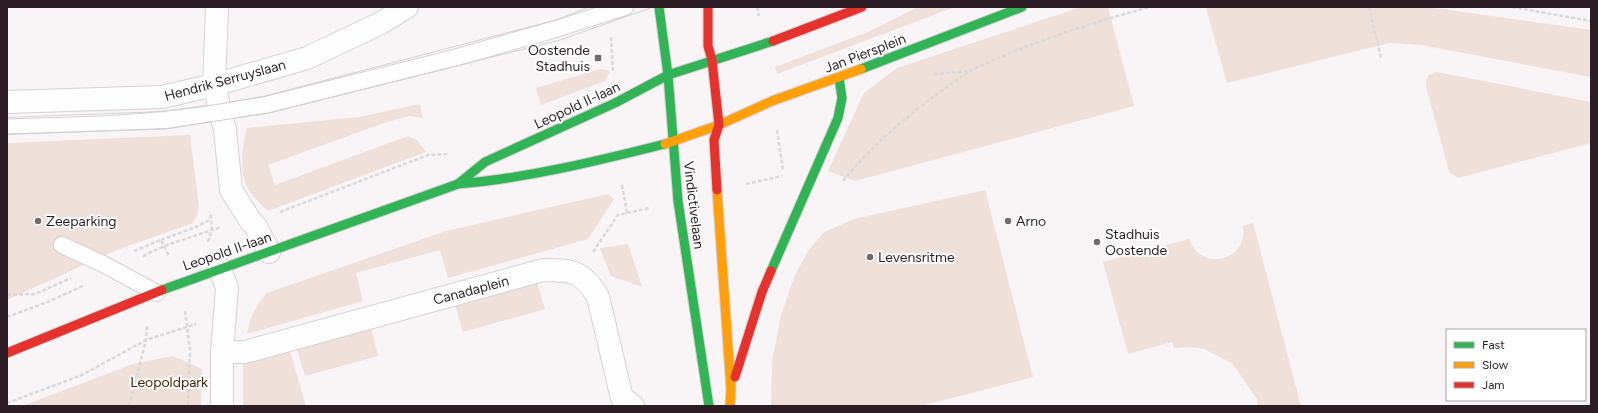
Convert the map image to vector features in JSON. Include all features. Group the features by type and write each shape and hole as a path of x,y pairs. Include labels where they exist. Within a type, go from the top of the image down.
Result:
{"street":[{"path":"217,7 214,85 224,130 231,190 256,227 269,252"},
{"name":"Hendrik Serruyslaan","path":"7,102 162,97 214,85 307,58 381,23 406,7"},
{"name":"Vindictivelaan","path":"659,7 668,75 672,142 678,201 709,406"},
{"name":"Vindictivelaan","path":"708,7 708,46 712,60 719,125 714,140 731,389 730,406"},
{"path":"712,60 772,41 862,7"},
{"name":"Jan Piersplein","path":"719,125 772,101 839,78 1022,7"},
{"name":"Leopold II-laan","path":"458,184 485,162 615,103 668,75 712,60"},
{"path":"731,389 762,292 838,118 842,105 839,78"},
{"name":"Leopold II-laan","path":"7,353 157,293 180,282 269,252 458,184 494,181 594,162 672,142 719,125"},
{"path":"220,269 227,288 223,318 222,406"},
{"name":"Canadaplein","path":"222,352 245,352 543,270 562,270 578,274"},
{"path":"578,274 591,285 598,297 622,398 632,406"}],"lane":[{"path":"7,126 166,120 266,105 454,58 556,29 625,7"},
{"path":"62,245 157,293"}],"path":[{"path":"839,187 853,169 893,130 932,98 971,71 1076,28 1150,7"},
{"path":"1369,7 1381,58"},
{"path":"1512,7 1591,21"},
{"path":"578,274 618,215 678,201"},
{"path":"208,243 212,229 209,205"},
{"path":"161,240 196,227 211,219"},
{"path":"180,282 188,326 190,349 188,406"},
{"path":"7,403 82,375 146,340 188,326 223,318"},
{"path":"129,406 146,340 147,324"}],"green space":[{"path":"918,7 955,7 777,74 775,67 868,32"},
{"path":"1081,7 1108,7 1134,106 855,181 828,171 864,93 897,68"},
{"path":"1428,7 1591,30 1591,77 1421,45 1389,43 1227,83 1206,8"},
{"path":"600,69 610,71 605,81 541,105 536,88"},
{"path":"1437,72 1591,102 1591,143 1458,178 1449,172 1426,86 1426,80 1429,75"},
{"path":"420,104 423,118 409,116 381,124 268,165 275,185 408,136 418,141 426,152 268,211 254,197 244,181 242,158 247,128 359,117"},
{"path":"190,135 199,207 193,223 117,250 7,300 7,143"},
{"path":"985,190 1033,377 921,406 771,406 772,362 781,315 795,275 808,251 824,232 854,219"},
{"path":"608,194 614,199 588,239 448,278 440,250 356,273 363,301 247,334 254,312 267,293 446,231"},
{"path":"1253,223 1301,406 1258,406 1257,399 1232,363 1204,349 1191,347 1174,348 1172,342 1128,354 1103,262 1189,239 1195,250 1204,256 1213,259 1223,258 1232,254 1238,248 1243,238 1243,226"},
{"path":"628,244 642,287 611,276 600,248"},
{"path":"537,282 545,309 463,332 455,305"},
{"path":"371,328 378,356 305,376 297,349"},
{"path":"290,351 306,406 243,406 243,364"},
{"name":"Leopoldpark","path":"173,356 202,369 201,406 22,406 133,364"}],"tram line":[{"path":"7,119 145,113 203,107 265,96 556,20 589,7"},
{"path":"7,134 166,129 268,113 560,40 653,7"}],"traffic: fast":[{"path":"659,7 668,75 678,201 709,406"},
{"path":"861,69 1022,7"},
{"path":"458,184 485,162 615,103 668,75 773,41"},
{"path":"771,271 838,118 842,98 839,78"},
{"path":"162,290 458,184 510,178 588,163 665,144"}],"traffic: slow":[{"path":"665,144 719,125 772,101 861,69"},
{"path":"717,190 731,389 730,406"}],"traffic: jam":[{"path":"708,7 708,46 712,60 719,125 714,140 717,190"},
{"path":"773,41 862,7"},
{"path":"735,377 762,292 771,271"},
{"path":"7,353 162,290"}],"place":[{"name":"Oostende Stadhuis","path":"598,58"},
{"name":"Zeeparking","path":"38,221"},
{"name":"Arno","path":"1008,221"},
{"name":"Stadhuis Oostende","path":"1097,242"},
{"name":"Levensritme","path":"870,257"}]}
